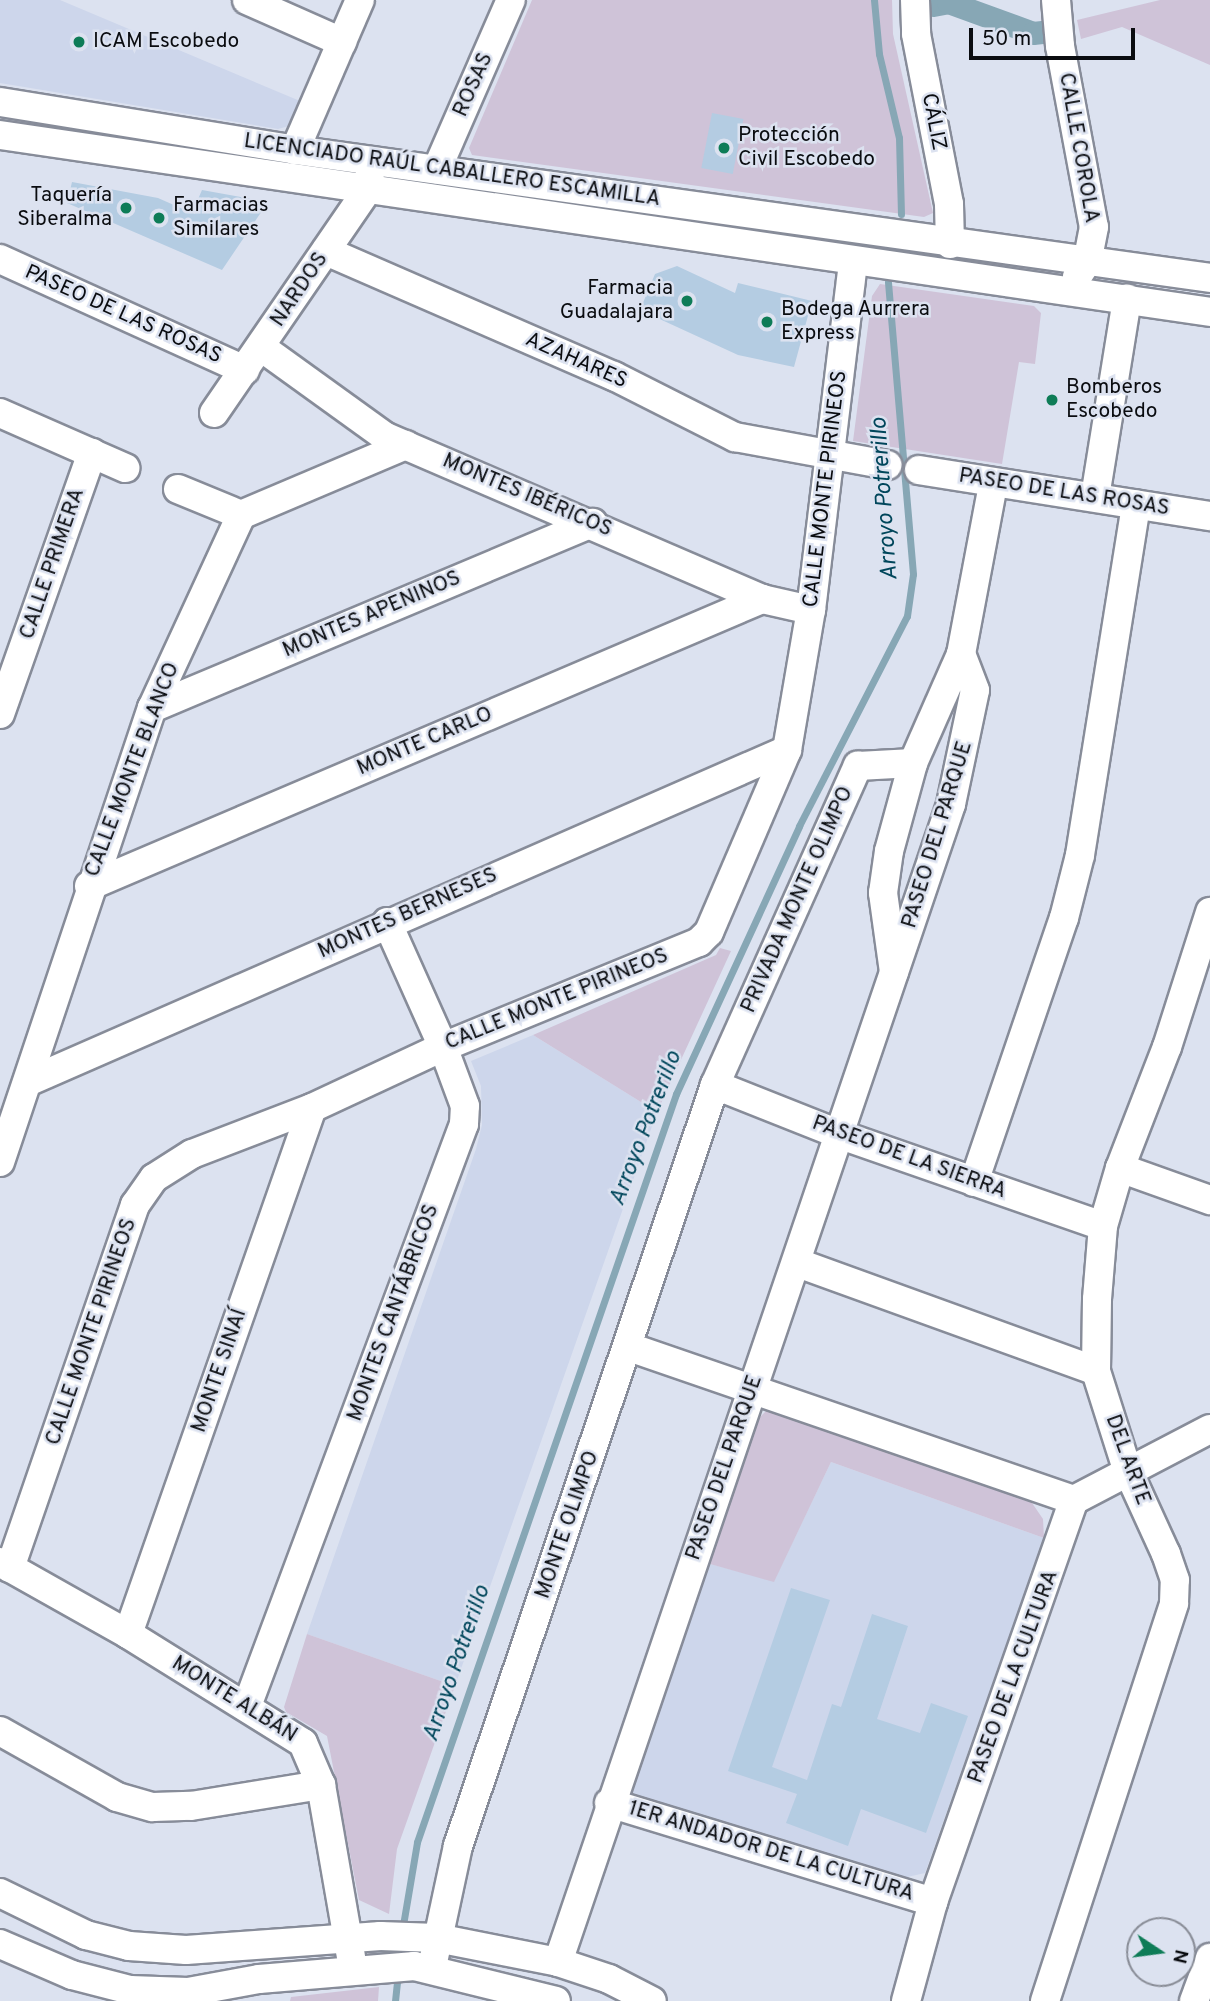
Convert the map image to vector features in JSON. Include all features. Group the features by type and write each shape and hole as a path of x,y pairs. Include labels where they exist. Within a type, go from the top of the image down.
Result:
{"street":[{"path":"247,0 342,41"},
{"path":"295,150 360,0"},
{"name":"ROSAS","path":"438,169 511,0"},
{"name":"CÁLIZ","path":"915,0 916,34 949,204 950,244"},
{"name":"CALLE COROLA","path":"1056,0 1060,46 1093,215 1087,262 1068,291"},
{"name":"LICENCIADO RAÚL CABALLERO ESCAMILLA","path":"0,102 295,150 950,244 1210,278"},
{"name":"LICENCIADO RAÚL CABALLERO ESCAMILLA","path":"0,135 853,262 1210,312"},
{"name":"NARDOS","path":"214,413 367,190 372,160"},
{"path":"754,247 759,215"},
{"name":"AZAHARES","path":"326,251 614,376 736,437 887,465"},
{"name":"PASEO DE LAS ROSAS","path":"0,260 253,359"},
{"name":"CALLE MONTE PIRINEOS","path":"5,1565 135,1205 154,1178 173,1163 312,1108 443,1047 705,938 787,750 811,610 853,262"},
{"path":"1095,497 1128,299"},
{"name":"MONTES IBÉRICOS","path":"253,359 386,437 593,523 762,599 811,610"},
{"path":"0,413 125,468"},
{"path":"178,489 241,515 406,445"},
{"name":"CALLE PRIMERA","path":"0,714 92,453"},
{"name":"PASEO DE LAS ROSAS","path":"919,470 993,484 1210,516"},
{"name":"PASEO DEL PARQUE","path":"895,975 883,893 889,851 913,763 961,654 993,484"},
{"path":"974,1182 1064,918 1080,855 1136,504"},
{"name":"CALLE MONTE BLANCO","path":"0,1162 30,1081 89,886 152,708 241,515"},
{"name":"MONTES APENINOS","path":"152,708 593,523"},
{"name":"MONTE CARLO","path":"89,886 762,599"},
{"name":"PASEO DEL PARQUE","path":"558,1962 609,1803 752,1388 798,1263 895,975 965,749 975,683 961,654"},
{"name":"MONTES BERNESES","path":"30,1081 387,922 787,750"},
{"name":"PRIVADA MONTE OLIMPO","path":"715,1085 858,765 913,763"},
{"name":"DEL ARTE","path":"1045,2001 1174,1603 1175,1580 1127,1469 1096,1371 1104,1226 1120,1168 1167,1046 1210,912"},
{"name":"MONTES CANTÁBRICOS","path":"247,1706 464,1124 465,1106 443,1047 387,922"},
{"name":"PASEO DE LA SIERRA","path":"715,1085 841,1135 1104,1226"},
{"name":"MONTE OLIMPO","path":"423,1966 425,1937 629,1348 715,1085"},
{"name":"MONTE SINAÍ","path":"128,1634 312,1108"},
{"path":"1120,1168 1210,1200"},
{"path":"798,1263 1096,1371"},
{"path":"629,1348 1074,1500 1127,1469 1210,1429"},
{"name":"PASEO DE LA CULTURA","path":"906,2001 933,1902 1074,1500"},
{"name":"MONTE ALBÁN","path":"5,1565 128,1634 303,1743 321,1785 350,1939 353,1969"},
{"path":"0,1731 117,1797 153,1807 191,1806 321,1785"},
{"name":"1ER ANDADOR DE LA CULTURA","path":"609,1803 933,1902"},
{"path":"0,1893 86,1935 129,1946 186,1950 257,1947 380,1936 425,1937 558,1962 608,1979 652,2001"},
{"path":"0,1944 72,1976 130,1990 260,1990 353,1969 423,1966 556,2001"},
{"path":"257,1947 260,1990"},
{"path":"1194,2001 1210,1958"}],"shaded area":[{"name":"ICAM Escobedo","path":"0,0 60,0 300,101 294,118 289,126 278,129 0,83"},
{"path":"532,0 892,0 893,34 933,213 924,217 472,155 469,148"},
{"path":"1160,0 1210,0 1210,65 1122,27 1081,39 1077,20"},
{"path":"880,284 1034,306 1041,313 1035,364 1019,362 1002,464 853,441 872,296"},
{"path":"720,948 731,951 657,1112 533,1035 716,955"},
{"path":"533,1035 657,1112 455,1686 307,1634 476,1149 482,1125 481,1086 471,1061"},
{"path":"767,1410 1030,1500 1043,1519 1044,1538 831,1462 774,1582 710,1564 759,1418"},
{"path":"831,1462 1044,1538 925,1873 898,1879 629,1794 710,1564 774,1581"},
{"path":"307,1634 455,1686 397,1849 389,1914 359,1900 327,1736 286,1712 284,1707"},
{"path":"379,1987 378,2001 290,2001 291,1997"}],"building":[{"name":"Protección Civil Escobedo","path":"712,113 743,119 733,174 701,168"},
{"path":"72,182 158,198 192,213 202,190 268,202 222,270 67,203"},
{"path":"677,266 735,293 738,283 812,301 794,367 738,355 640,310 655,274"},
{"path":"791,1588 830,1600 772,1767 807,1780 832,1704 841,1707 872,1614 908,1626 877,1719 920,1733 931,1703 968,1716 926,1833 861,1809 848,1846 786,1823 797,1794 728,1771"}],"waterway":[{"name":"Arroyo Potrerillo","path":"874,0 879,54 899,138 901,214"},
{"path":"933,5 948,2 1033,33 1042,32"},
{"name":"Arroyo Potrerillo","path":"402,1931 417,1842 676,1094 799,826 907,616 913,574 888,282"},
{"name":"Arroyo Potrerillo","path":"395,2001 398,1974"}],"place":[{"name":"ICAM Escobedo","path":"79,42"},
{"name":"Protección Civil Escobedo","path":"724,148"},
{"name":"Taquería Siberalma","path":"126,208"},
{"name":"Farmacias Similares","path":"159,218"},
{"name":"Farmacia Guadalajara","path":"687,301"},
{"name":"Bodega Aurrera Express","path":"767,322"},
{"name":"Bomberos Escobedo","path":"1052,400"}]}
